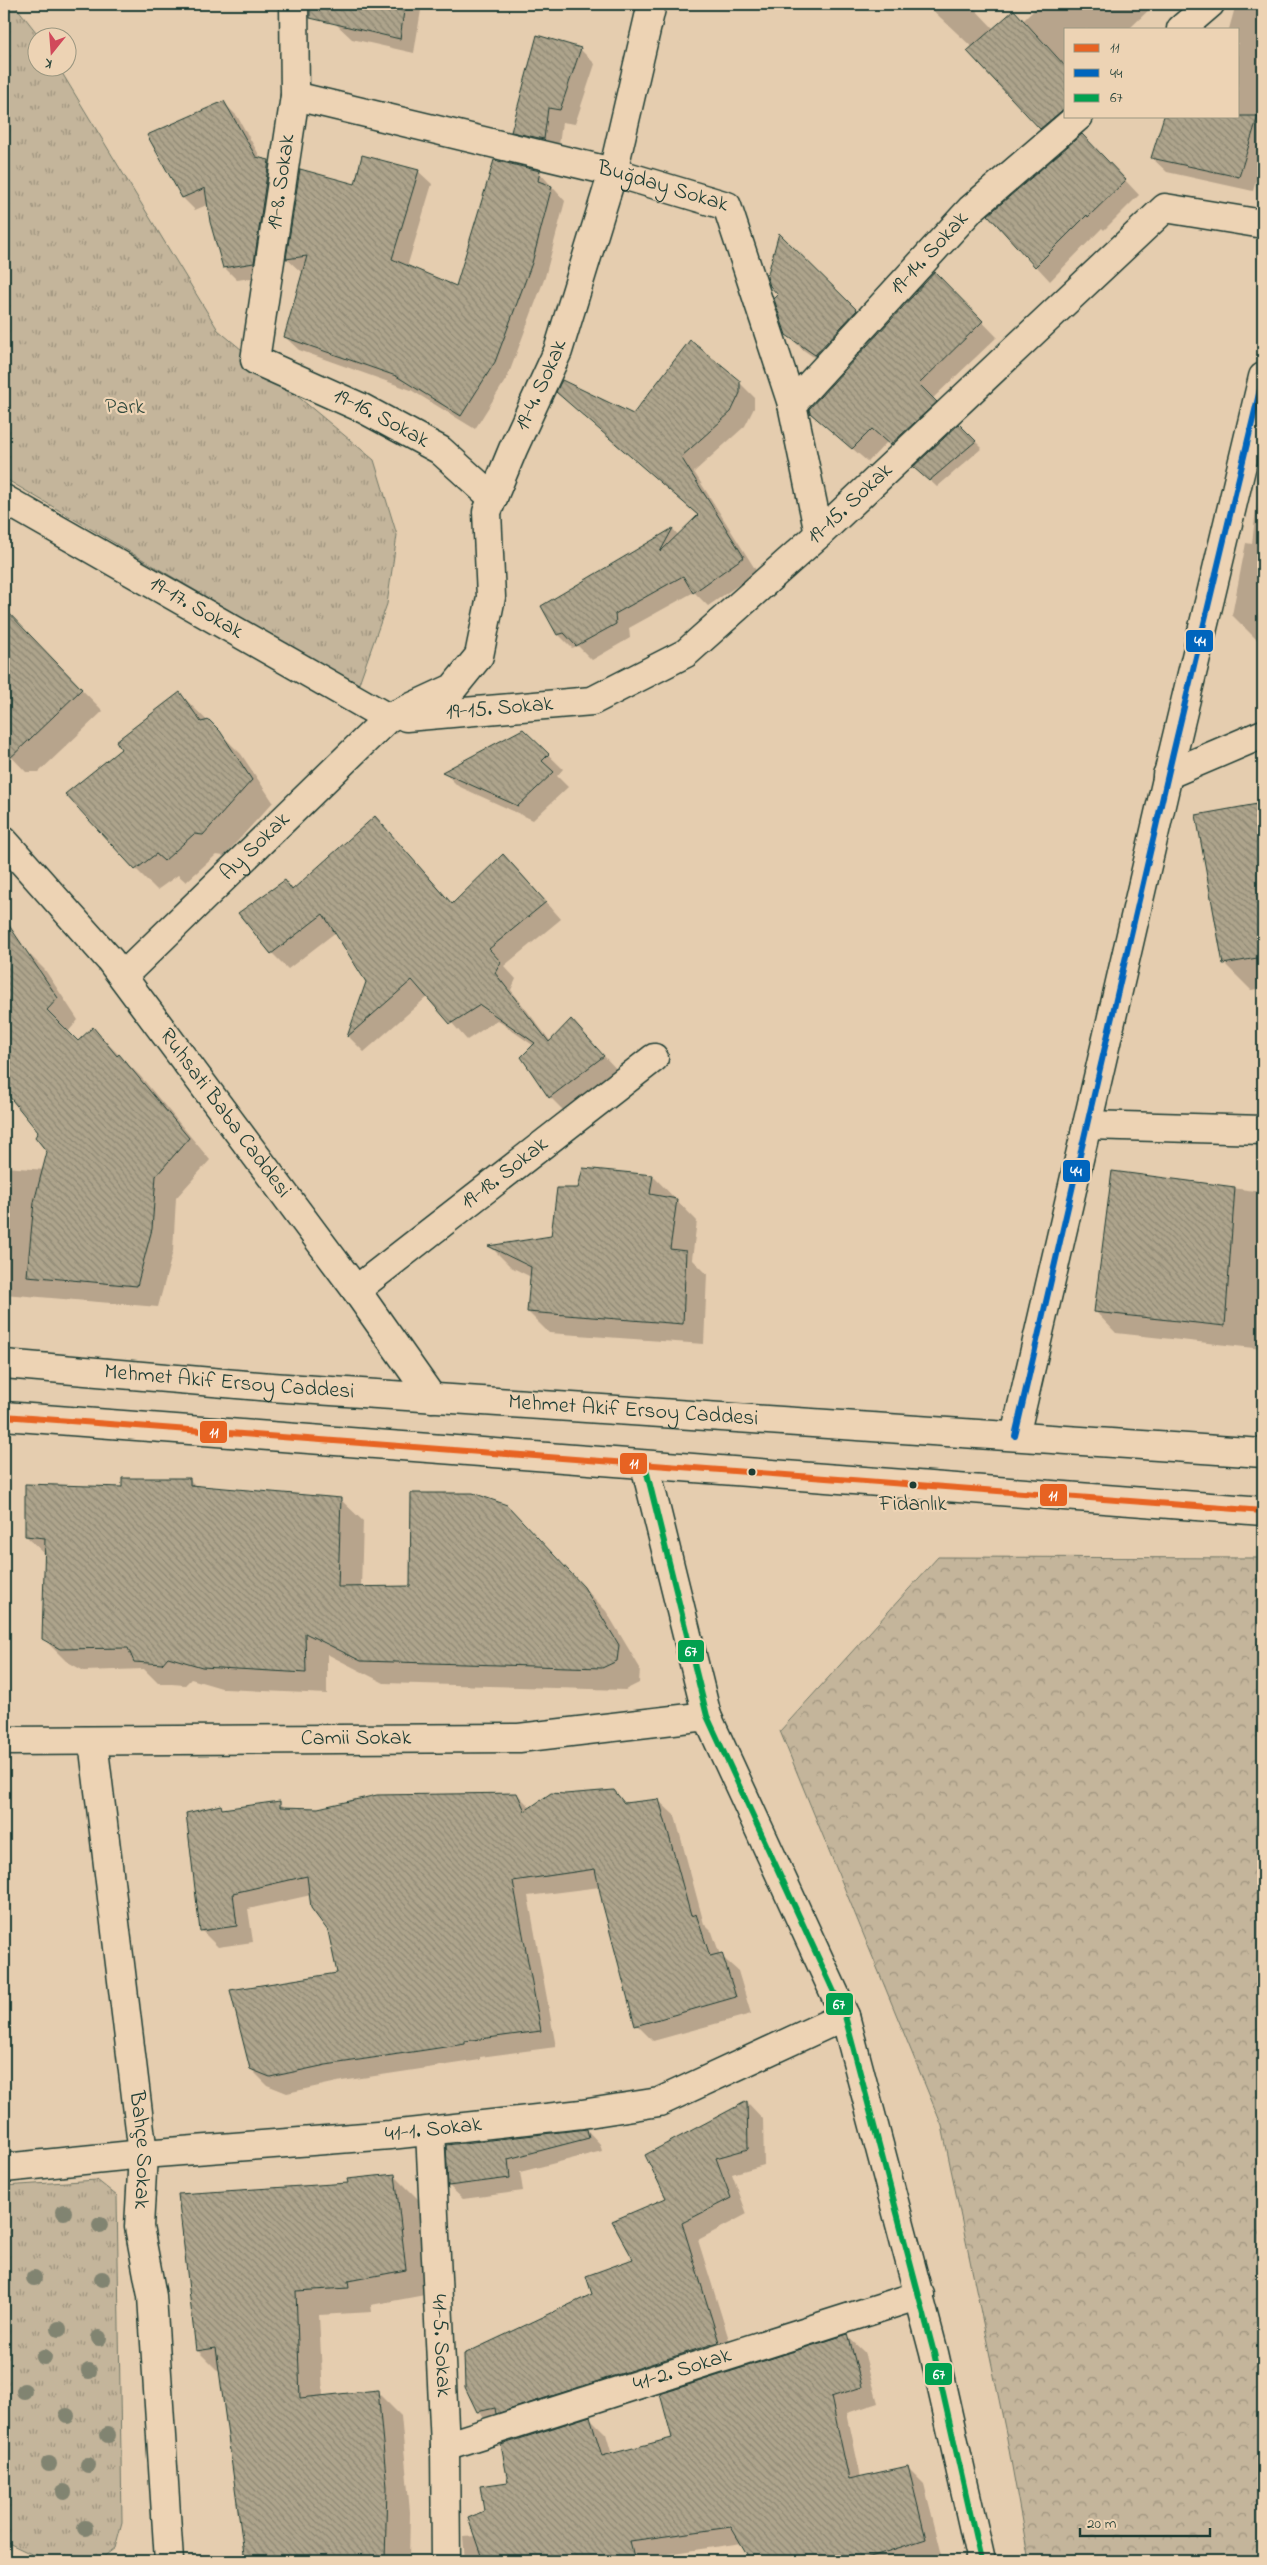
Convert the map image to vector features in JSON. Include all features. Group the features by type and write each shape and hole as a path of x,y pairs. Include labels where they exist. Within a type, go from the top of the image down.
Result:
{"street":[{"name":"19-8. Sokak","path":"255,360 294,96 294,4"},
{"name":"19-4. Sokak","path":"388,718 454,688 479,656 491,597 488,512 558,351 613,172 652,4"},
{"path":"1182,28 1210,4"},
{"name":"Buğday Sokak","path":"294,96 613,172 727,206 792,404 819,534"},
{"name":"19-14. Sokak","path":"792,404 971,210 1077,118"},
{"name":"19-15. Sokak","path":"388,718 592,701 686,653 819,534 1165,208 1263,224"},
{"name":"19-16. Sokak","path":"255,360 362,408 440,450 493,498"},
{"path":"1015,1436 1167,776 1263,377"},
{"name":"19-17. Sokak","path":"4,499 388,718"},
{"name":"Ay Sokak","path":"123,976 388,718"},
{"path":"1167,776 1263,734"},
{"name":"Ruhsati Baba Caddesi","path":"4,841 123,976 356,1290 432,1398"},
{"name":"19-18. Sokak","path":"356,1290 654,1058"},
{"path":"1087,1125 1263,1130"},
{"name":"Mehmet Akif Ersoy Caddesi","path":"4,1364 271,1387 1263,1453"},
{"path":"4,1416 1263,1511"},
{"path":"645,1464 707,1716 845,2016 920,2295 980,2561"},
{"name":"Camii Sokak","path":"4,1741 94,1742 519,1738 707,1716"},
{"name":"Bahçe Sokak","path":"94,1742 143,2154 139,2227 152,2296 169,2561"},
{"name":"41-1. Sokak","path":"4,2168 143,2154 430,2131 582,2114 659,2102 845,2016"},
{"name":"41-5. Sokak","path":"430,2131 444,2446 446,2561"},
{"name":"41-2. Sokak","path":"444,2446 920,2295"}],"green space":[{"name":"Park","path":"4,4 14,4 33,28 28,28 28,78 65,78 218,330 374,460 397,535 387,604 358,686 4,478"},
{"path":"938,1557 1263,1558 1263,2561 1029,2561 1006,2433 942,2126 780,1731"},
{"path":"97,2180 117,2196 122,2522 115,2548 98,2561 46,2561 4,2541 4,2186"}],"building":[{"path":"310,4 405,4 400,39 310,18"},
{"path":"1014,10 1064,65 1064,109 1040,129 967,51"},
{"path":"537,35 581,48 560,110 548,108 544,139 511,132"},
{"path":"224,101 256,157 269,160 254,263 223,268 210,222 205,188 182,198 147,135"},
{"path":"1240,116 1258,116 1239,177 1151,158 1163,118 1240,118"},
{"path":"1082,134 1126,180 1088,217 1087,215 1035,267 988,215"},
{"path":"362,155 419,170 392,259 456,286 494,160 540,171 538,181 552,186 532,263 495,362 461,416 396,376 284,337 307,256 286,259 300,169 355,184"},
{"path":"779,233 857,310 815,355 786,335 774,299 778,295 770,286 767,277"},
{"path":"935,272 983,321 919,384 937,402 890,445 872,429 852,449 810,413 809,409"},
{"path":"690,340 740,381 740,393 731,412 681,457 744,557 693,593 683,576 615,614 616,624 576,646 564,633 557,635 541,606 673,528 660,552 698,515 556,392 562,380 633,414"},
{"path":"959,424 976,441 929,481 913,467"},
{"path":"4,608 82,689 4,764"},
{"path":"180,692 201,722 209,720 220,731 252,780 203,835 194,834 164,861 156,854 135,870 65,794 121,749 116,741"},
{"path":"523,729 549,754 542,761 554,772 518,806 442,772"},
{"path":"1263,803 1263,957 1223,964 1196,815"},
{"path":"375,816 452,904 503,854 546,902 489,949 501,962 495,973 549,1042 571,1019 604,1056 549,1098 521,1057 535,1043 480,1005 450,1024 412,980 347,1037 366,982 323,914 271,954 238,913 285,880 292,890"},
{"path":"4,918 58,998 47,1010 78,1041 93,1027 117,1056 119,1054 189,1138 156,1176 152,1229 137,1286 27,1276 34,1202 47,1152 35,1137 38,1132 4,1090"},
{"path":"583,1168 653,1175 650,1194 677,1199 670,1249 686,1251 683,1324 527,1312 531,1267 488,1246 551,1236 557,1188 578,1188"},
{"path":"1112,1171 1235,1187 1225,1326 1094,1312"},
{"path":"122,1478 190,1478 190,1485 341,1498 338,1587 410,1586 411,1493 473,1493 507,1505 584,1587 619,1645 617,1661 602,1668 361,1661 305,1633 306,1673 202,1667 168,1657 162,1664 134,1662 128,1648 60,1649 42,1639 45,1538 25,1536 25,1484 122,1487"},
{"path":"614,1790 624,1803 659,1799 691,1916 696,1914 710,1956 722,1953 736,1997 635,2026 595,1869 513,1881 541,2031 465,2041 465,2044 326,2065 270,2077 250,2069 230,1990 337,1973 328,1931 311,1908 307,1876 233,1893 237,1926 200,1931 186,1813 221,1805 222,1809 280,1801 280,1807 318,1808 377,1795 517,1793 525,1811 551,1793 565,1794"},
{"path":"747,2101 748,2149 716,2158 731,2198 682,2223 719,2342 496,2414 495,2408 477,2412 465,2387 464,2354 592,2294 586,2276 633,2259 612,2221 666,2198 645,2155"},
{"path":"587,2129 589,2138 508,2159 510,2178 448,2186 446,2145"},
{"path":"395,2174 406,2270 348,2281 349,2288 296,2291 300,2398 378,2390 387,2487 385,2561 245,2561 216,2348 196,2351 178,2194 348,2183 347,2179"},
{"path":"848,2334 862,2387 831,2397 849,2479 908,2466 926,2539 858,2561 751,2561 731,2527 630,2541 635,2561 483,2561 468,2518 484,2511 480,2486 508,2482 501,2445 590,2416 602,2456 672,2438 660,2394"}],"transit line":[{"name":"44","path":"1015,1436 1173,753 1263,377"},
{"name":"11","path":"4,1416 1263,1511"},
{"name":"67","path":"645,1465 707,1716 845,2016 934,2353 981,2561"}],"place":[{"name":"Fidanlık","path":"913,1485"}]}
